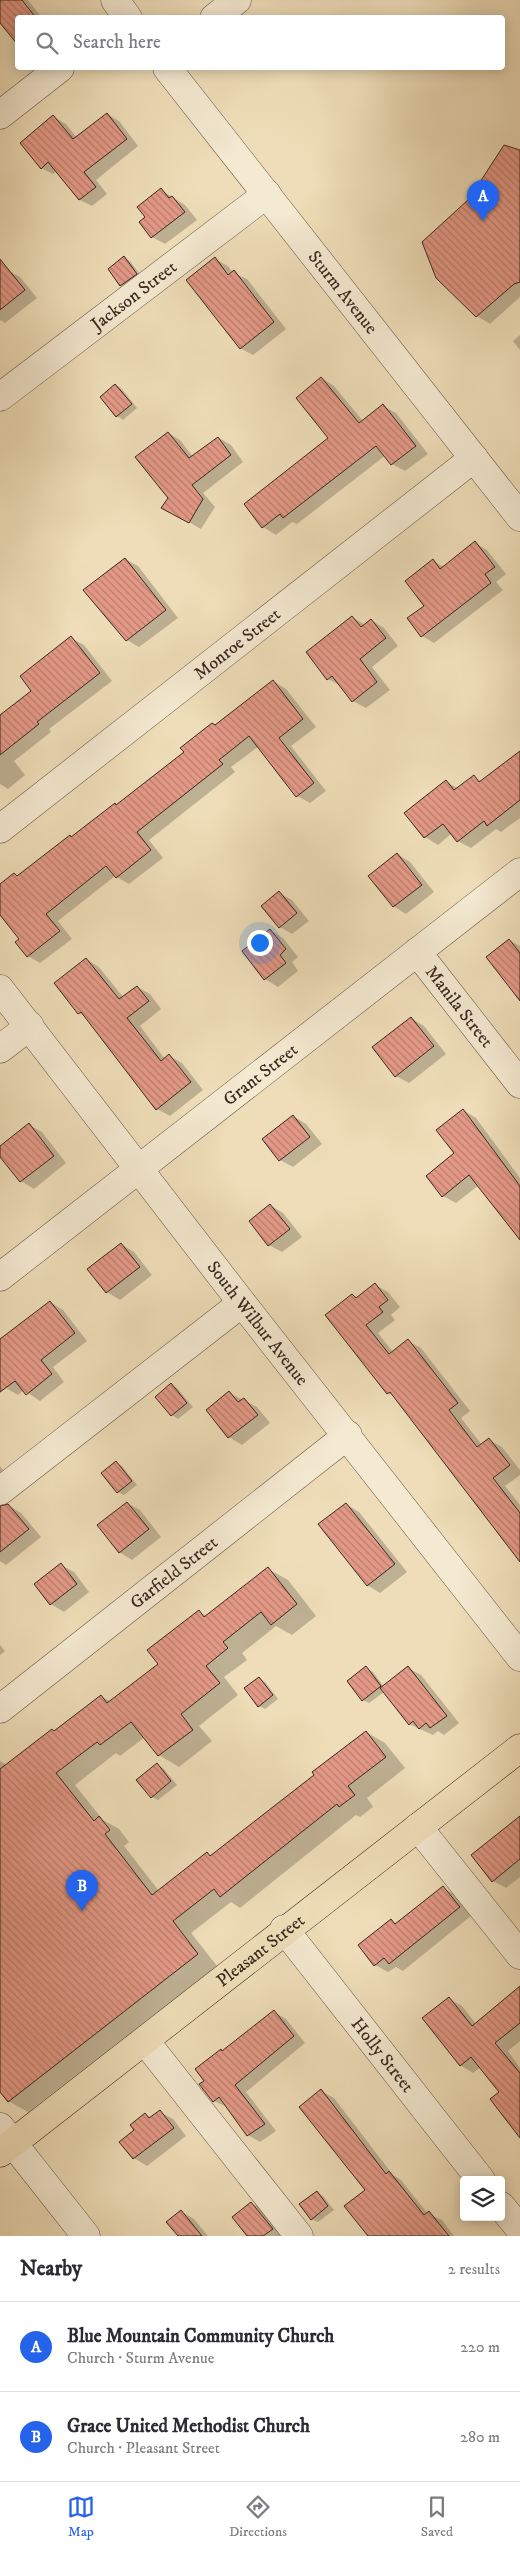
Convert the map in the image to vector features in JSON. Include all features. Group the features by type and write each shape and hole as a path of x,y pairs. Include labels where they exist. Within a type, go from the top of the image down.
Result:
{"main road":[{"name":"Pleasant Street","path":"4,2141 145,2041 284,1929 520,1748"}],"street":[{"path":"218,15 237,0"},
{"path":"0,115 57,70"},
{"name":"Sturm Avenue","path":"170,70 520,517"},
{"name":"Jackson Street","path":"0,397 267,194"},
{"name":"Monroe Street","path":"0,829 474,458"},
{"name":"Grant Street","path":"0,1277 520,872"},
{"name":"Manila Street","path":"417,952 520,1084"},
{"name":"South Wilbur Avenue","path":"0,989 242,1303 348,1435 520,1657"},
{"path":"0,1049 30,1026"},
{"path":"0,1492 242,1303"},
{"name":"Garfield Street","path":"0,1708 348,1435"},
{"path":"418,1827 520,1955"},
{"name":"Holly Street","path":"284,1929 478,2176"},
{"path":"145,2041 299,2236"},
{"path":"4,2141 86,2236"},
{"path":"505,2211 520,2229"}],"building":[{"path":"0,0 22,0 34,15 15,15 15,41 0,23"},
{"path":"107,113 127,139 84,172 96,187 79,200 48,162 41,169 20,143 53,115 73,139"},
{"path":"504,145 520,150 520,282 514,284 476,317 436,278 422,242 469,199"},
{"path":"161,188 169,198 172,196 185,212 151,238 139,222 145,217 137,207"},
{"path":"124,256 137,274 120,286 108,269"},
{"path":"215,257 228,275 234,270 274,322 240,349 186,280"},
{"path":"0,259 25,290 0,310"},
{"path":"321,377 359,423 383,404 416,446 391,465 376,446 283,518 280,514 262,528 244,504 328,438 296,398"},
{"path":"115,384 132,404 116,417 100,397"},
{"path":"168,432 189,458 218,437 231,455 192,485 203,499 189,523 161,508 168,498 135,457"},
{"path":"475,541 495,567 485,574 491,583 421,637 407,618 424,606 405,581 433,559 440,569"},
{"path":"125,558 166,610 126,641 83,590"},
{"path":"352,616 361,627 371,619 386,638 360,659 377,682 352,702 332,676 327,680 306,652"},
{"path":"71,636 100,673 37,722 39,724 0,755 0,715 31,691 20,676"},
{"path":"273,680 303,719 279,738 314,783 296,797 249,736 219,760 223,764 137,832 151,850 116,878 106,866 46,914 60,931 27,957 15,942 19,939 0,915 0,884 14,873 17,876 70,835 71,837 115,803 116,805 184,752 180,748 212,723 215,725"},
{"path":"520,751 520,800 487,826 484,821 457,842 443,824 424,838 404,813 446,780 454,790 474,775 479,782"},
{"path":"397,853 422,885 393,907 368,876"},
{"path":"279,891 297,913 279,928 261,906"},
{"path":"270,929 286,949 280,955 286,963 264,980 242,951"},
{"path":"509,939 520,953 520,1001 486,957"},
{"path":"86,958 119,999 137,986 149,1001 127,1018 161,1061 169,1054 191,1082 156,1110 81,1012 78,1014 54,983"},
{"path":"411,1017 434,1046 395,1077 372,1047"},
{"path":"463,1109 520,1186 520,1240 469,1175 442,1197 426,1176 454,1153 436,1130"},
{"path":"293,1115 310,1137 279,1161 262,1139"},
{"path":"29,1123 54,1156 20,1182 0,1157 0,1146"},
{"path":"270,1204 290,1229 268,1246 249,1221"},
{"path":"121,1243 140,1267 106,1293 87,1269"},
{"path":"375,1283 388,1300 379,1307 383,1312 366,1325 389,1354 408,1339 458,1403 449,1410 477,1447 489,1438 510,1465 493,1478 520,1513 520,1562 390,1392 387,1394 325,1315 352,1294 356,1298"},
{"path":"50,1301 75,1333 41,1360 52,1374 26,1395 15,1381 0,1392 0,1339"},
{"path":"171,1383 187,1403 171,1416 155,1397"},
{"path":"229,1391 238,1402 244,1398 258,1415 228,1438 206,1410"},
{"path":"116,1461 132,1481 117,1493 101,1473"},
{"path":"127,1502 149,1529 119,1553 97,1525"},
{"path":"346,1503 395,1564 367,1586 318,1524"},
{"path":"8,1504 29,1529 0,1552 0,1506"},
{"path":"61,1563 77,1584 50,1605 34,1584"},
{"path":"268,1567 297,1604 271,1625 261,1612 223,1642 228,1648 206,1666 220,1683 181,1714 193,1730 158,1756 131,1722 100,1745 97,1742 56,1773 94,1821 99,1816 110,1830 105,1834 152,1895 207,1852 210,1856 314,1775 312,1772 366,1731 386,1757 348,1786 355,1795 339,1807 337,1804 220,1897 214,1889 173,1921 198,1954 8,2102 0,2092 0,1769 52,1729 54,1731 101,1695 107,1703 158,1664 147,1650 199,1610 204,1617"},
{"path":"366,1666 381,1686 362,1701 347,1681"},
{"path":"408,1666 447,1716 430,1728 426,1723 419,1729 413,1721 409,1725 380,1688"},
{"path":"259,1677 273,1695 258,1707 244,1688"},
{"path":"157,1763 171,1781 151,1798 136,1780"},
{"path":"520,1816 520,1859 492,1882 471,1855"},
{"path":"443,1886 460,1907 389,1964 384,1958 374,1966 358,1945 391,1919 395,1924"},
{"path":"520,1986 520,2023 495,2043 520,2073 520,2138 490,2099 499,2092 471,2057 460,2066 422,2018 449,1997 472,2026"},
{"path":"274,2010 294,2036 235,2085 265,2124 247,2136 219,2097 213,2102 199,2084 204,2081 195,2069 221,2049 222,2051"},
{"path":"321,2089 386,2174 389,2171 424,2215 429,2211 449,2236 368,2236 344,2206 365,2190 299,2107"},
{"path":"160,2110 174,2128 133,2159 119,2142 134,2130 130,2125 145,2113 149,2118"},
{"path":"317,2191 328,2206 311,2220 299,2204"},
{"path":"251,2202 273,2229 263,2236 247,2236 232,2217"},
{"path":"181,2210 202,2236 178,2236 166,2222"}],"place":[{"name":"Blue Mountain Community Church","path":"483,221"},
{"name":"Grace United Methodist Church","path":"82,1911"}]}
